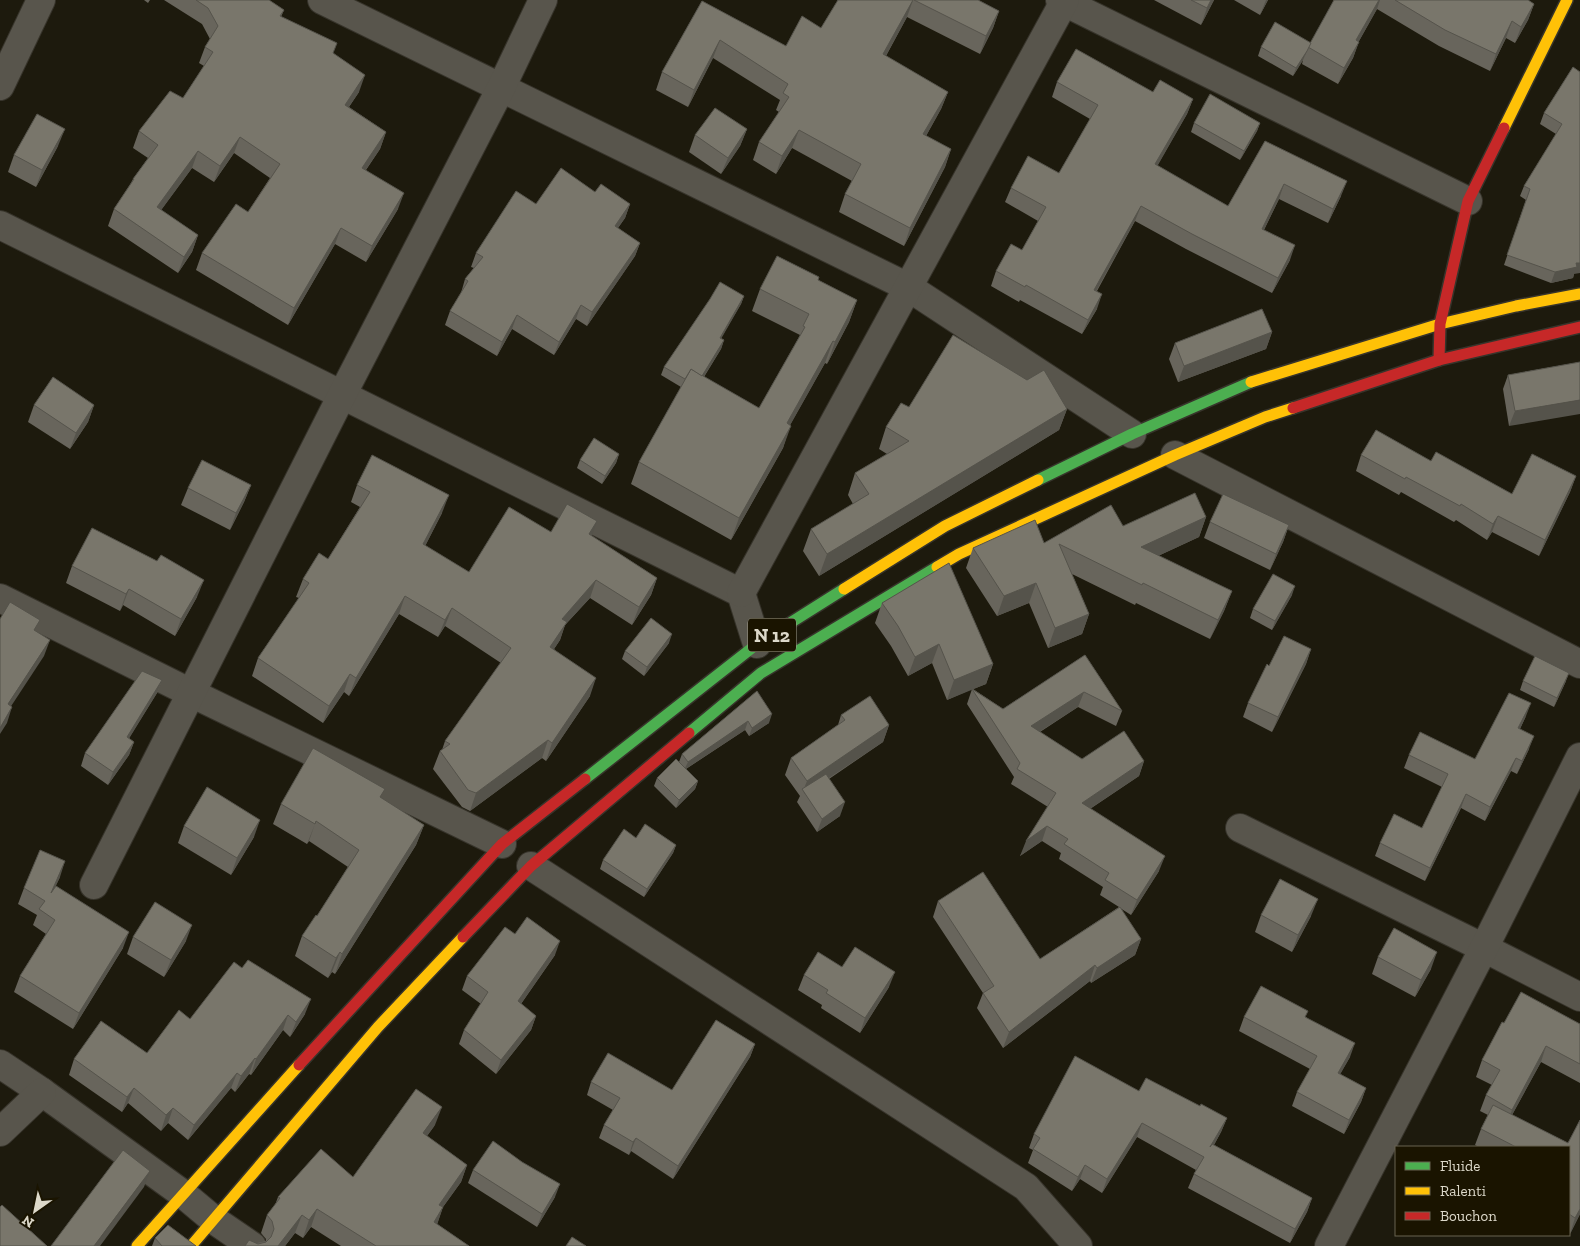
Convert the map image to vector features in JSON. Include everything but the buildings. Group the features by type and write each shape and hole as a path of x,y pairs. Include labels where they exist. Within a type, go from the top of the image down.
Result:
{"main road":[{"path":"1439,360 1440,324 1468,201 1567,0"},
{"name":"N 12","path":"137,1246 340,1019 502,844 757,644 945,526 1132,434 1258,379 1440,324 1516,306 1580,294"},
{"name":"N 12","path":"191,1246 378,1027 530,866 761,673 959,554 1265,417 1439,360 1580,327"}],"street":[{"path":"0,86 41,0"},
{"path":"322,0 908,287 1132,434"},
{"path":"94,885 342,395 501,88 543,0"},
{"path":"757,644 741,593 1063,1 1468,201"},
{"path":"0,224 741,593"},
{"path":"1175,456 1580,664"},
{"path":"0,598 502,844"},
{"path":"1329,1246 1484,948 1580,757"},
{"path":"1240,828 1580,997"},
{"path":"530,866 1026,1187 1078,1246"},
{"path":"0,1064 42,1092 183,1194 214,1220 252,1246"},
{"path":"0,1132 42,1092"}],"traffic: fast":[{"path":"1038,480 1132,434 1251,382"},
{"path":"689,733 761,673 937,567"},
{"path":"585,779 757,644 844,589"}],"traffic: slow":[{"path":"1504,128 1567,0"},
{"path":"1251,382 1440,324 1516,306 1580,294"},
{"path":"937,567 959,554 1175,455 1265,417 1293,408"},
{"path":"844,589 945,526 1038,480"},
{"path":"191,1246 378,1027 463,937"},
{"path":"137,1246 299,1065"}],"traffic: jam":[{"path":"1439,360 1440,324 1468,201 1504,128"},
{"path":"1293,408 1439,360 1580,327"},
{"path":"463,937 531,866 689,733"},
{"path":"299,1065 502,844 585,779"}]}
